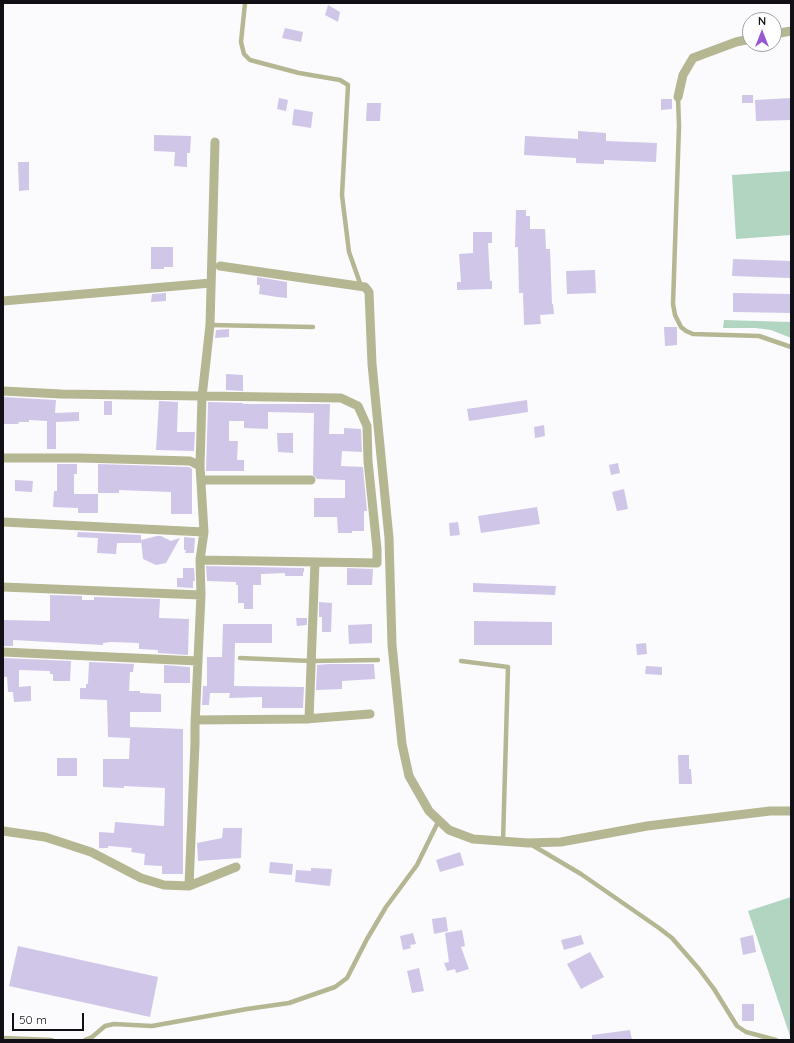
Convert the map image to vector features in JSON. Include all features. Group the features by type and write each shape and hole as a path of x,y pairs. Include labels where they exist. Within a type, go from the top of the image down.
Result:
{"street":[{"path":"678,97 683,75 693,58 742,41"},
{"path":"189,886 201,595 200,560 204,532 200,466 202,396 210,325 215,142"},
{"path":"220,266 361,286 365,287 369,292 372,364 389,538 392,645 402,744 409,776 429,811 448,830 473,839 528,843 561,842 647,826 770,811 791,811"},
{"path":"3,301 211,283"},
{"path":"3,391 61,394 341,398 358,406 367,426 368,461 377,563 200,560"},
{"path":"3,458 80,458 190,461 200,466"},
{"path":"201,480 311,480"},
{"path":"3,522 204,532"},
{"path":"309,719 315,562"},
{"path":"3,587 201,595"},
{"path":"3,652 198,660"},
{"path":"195,720 309,719 370,714"},
{"path":"3,831 45,837 91,852 141,878 164,885 189,886 236,867"}],"lane":[{"path":"245,3 241,42 244,54 250,60 299,73 340,80 348,85 342,195 350,252 361,286"},
{"path":"678,97 679,126 673,304 675,315 681,327 693,334 760,336 791,347"},
{"path":"210,325 313,327"},
{"path":"240,658 312,661 378,660"},
{"path":"461,661 508,667 503,841"},
{"path":"85,1040 92,1037 105,1026 114,1024 152,1026 289,1003 335,987 347,978 367,939 386,907 417,865 439,820"},
{"path":"528,843 581,874 660,928 672,938 699,969 714,989 737,1026 746,1032 776,1040"},
{"path":"3,1038 52,1040"}],"green space":[{"path":"791,171 791,235 736,239 732,175"},
{"path":"724,320 791,322 791,338 771,330 755,328 723,328"},
{"path":"791,897 791,1039 748,911"}],"building":[{"path":"328,5 340,12 338,22 325,15"},
{"path":"285,28 303,32 301,42 282,38"},
{"path":"742,95 753,95 753,103 742,103"},
{"path":"279,98 288,100 286,111 277,109"},
{"path":"791,98 791,120 756,121 755,100"},
{"path":"661,99 672,99 672,109 661,110"},
{"path":"367,103 381,103 380,121 366,121"},
{"path":"294,109 313,112 311,128 292,125"},
{"path":"578,131 606,133 606,141 657,143 656,162 604,160 604,164 576,163 576,158 524,155 525,136 578,139"},
{"path":"154,135 191,136 190,153 187,153 187,167 174,166 175,152 154,151"},
{"path":"18,162 29,162 29,190 19,191"},
{"path":"516,210 526,210 526,216 530,216 530,229 545,229 546,249 550,249 552,304 554,314 540,315 541,324 524,325 523,293 519,293 518,247 515,247"},
{"path":"473,232 492,232 492,243 488,243 490,281 492,281 492,289 457,290 457,282 461,282 459,254 473,253"},
{"path":"151,247 173,247 173,267 151,269"},
{"path":"733,259 791,261 791,278 732,276"},
{"path":"595,270 596,293 567,294 566,271"},
{"path":"257,277 287,282 287,298 259,294 260,285 257,285"},
{"path":"166,293 166,301 151,302 152,294"},
{"path":"733,293 791,294 791,313 733,312"},
{"path":"664,327 677,327 677,345 665,346"},
{"path":"229,329 229,337 215,338 216,330"},
{"path":"226,374 243,375 243,391 226,390"},
{"path":"3,397 56,400 55,413 79,412 79,421 56,422 56,449 47,449 47,421 29,420 29,422 19,422 18,424 3,424"},
{"path":"527,400 528,412 469,421 467,409"},
{"path":"104,401 112,401 112,415 104,415"},
{"path":"159,401 178,402 177,432 195,432 194,451 156,450"},
{"path":"208,402 243,404 330,404 329,434 344,434 344,428 361,429 362,452 342,451 341,466 363,467 367,511 364,511 364,531 338,533 337,517 314,517 314,498 345,498 345,480 317,479 313,475 314,413 268,412 268,429 244,428 244,421 229,421 229,441 238,441 237,460 244,460 244,471 206,471"},
{"path":"544,425 545,436 535,438 534,427"},
{"path":"277,433 293,433 293,453 278,452"},
{"path":"618,463 620,473 611,475 609,465"},
{"path":"57,464 77,464 77,474 74,474 74,494 98,494 98,513 78,513 78,508 53,507 54,491 57,491"},
{"path":"98,464 189,467 192,469 192,514 171,514 171,492 119,490 119,493 98,493"},
{"path":"15,480 33,481 32,492 15,491"},
{"path":"624,489 628,509 617,511 612,492"},
{"path":"537,507 540,524 481,533 478,516"},
{"path":"458,522 460,535 450,536 449,523"},
{"path":"78,532 141,535 141,543 117,543 116,554 97,553 98,538 77,537"},
{"path":"161,536 171,541 180,538 166,563 156,565 143,559 141,540"},
{"path":"184,537 195,538 194,553 185,553"},
{"path":"206,566 304,568 304,572 303,576 285,576 285,573 261,574 261,585 253,585 253,609 244,609 244,603 238,603 238,585 236,585 236,582 207,581"},
{"path":"183,568 194,568 195,581 193,581 193,588 177,587 177,578 183,578"},
{"path":"347,568 373,569 372,585 347,585"},
{"path":"473,583 556,586 555,595 473,592"},
{"path":"50,595 82,596 82,600 94,600 94,597 160,599 159,618 189,619 188,655 158,653 158,650 139,649 139,643 111,642 103,643 103,645 13,640 13,646 3,646 3,620 50,621"},
{"path":"319,602 332,603 331,632 322,632 322,617 319,617"},
{"path":"296,618 307,618 307,625 297,626"},
{"path":"474,621 552,622 552,645 474,645"},
{"path":"223,624 272,624 272,643 235,643 234,686 304,687 303,708 262,708 262,697 229,698 230,693 210,693 209,705 202,705 203,686 207,686 207,657 222,657"},
{"path":"372,624 372,643 349,644 348,625"},
{"path":"646,643 647,654 637,655 636,644"},
{"path":"3,658 71,661 70,681 53,681 53,674 50,674 50,671 19,670 19,687 31,686 31,701 14,702 13,692 8,692 7,677 3,677"},
{"path":"89,662 134,664 133,672 130,672 129,691 161,694 161,712 130,712 130,727 183,729 183,874 162,874 162,866 144,865 145,854 131,852 132,848 108,846 108,848 99,848 99,832 114,833 115,822 164,826 165,788 124,786 124,788 103,787 103,759 129,759 130,738 108,737 107,700 80,699 80,688 86,688 86,684 88,684"},
{"path":"374,664 375,679 342,681 342,689 316,690 317,665"},
{"path":"164,665 190,667 190,683 164,683"},
{"path":"646,666 662,667 662,675 645,674"},
{"path":"678,755 689,755 689,769 691,769 692,784 679,784"},
{"path":"57,758 77,758 77,776 57,776"},
{"path":"223,828 242,828 241,858 198,861 197,843 222,838"},
{"path":"460,852 464,865 440,872 436,860"},
{"path":"270,862 293,864 292,875 269,873"},
{"path":"311,868 332,869 330,886 295,882 296,870 311,871"},
{"path":"446,917 448,931 434,934 432,919"},
{"path":"462,930 465,946 461,947 469,969 456,973 455,969 447,971 444,963 449,962 445,933"},
{"path":"413,933 416,944 410,945 411,948 403,950 400,936"},
{"path":"581,935 584,944 564,950 561,940"},
{"path":"753,935 756,952 743,955 740,938"},
{"path":"18,946 158,977 150,1017 9,986"},
{"path":"590,952 604,977 581,989 567,964"},
{"path":"419,968 424,991 412,993 407,971"},
{"path":"742,1004 754,1004 754,1021 742,1021"},
{"path":"630,1030 632,1040 592,1040 592,1035"}]}
